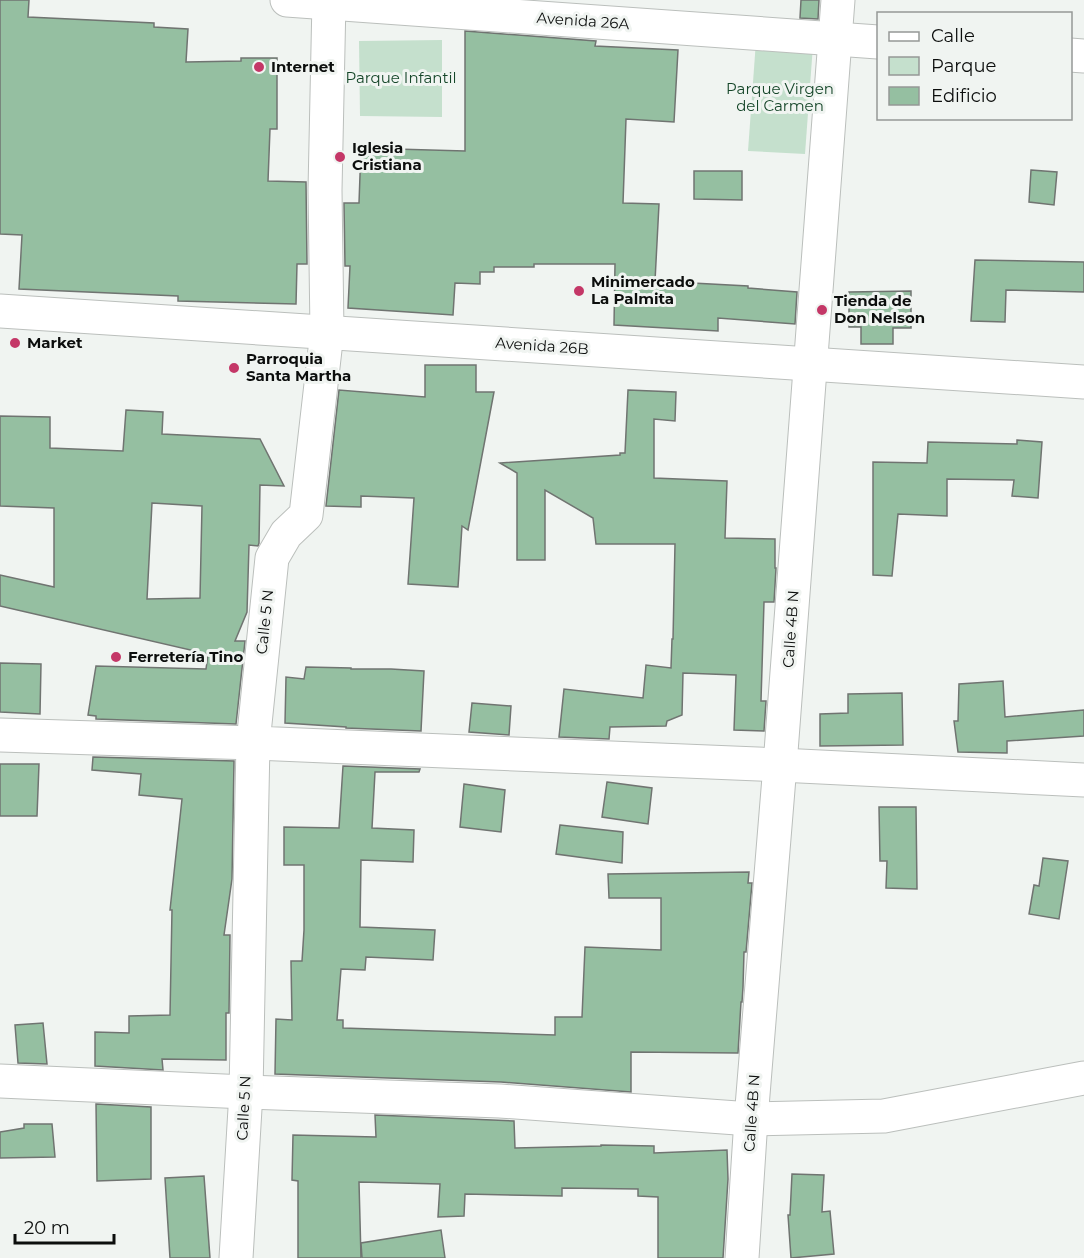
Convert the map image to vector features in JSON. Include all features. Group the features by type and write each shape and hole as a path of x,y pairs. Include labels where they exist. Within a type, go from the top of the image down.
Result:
{"street":[{"name":"Avenida 26A","path":"287,0 877,42"},
{"name":"Calle 4B N","path":"742,1258 838,0"},
{"name":"Calle 5 N","path":"236,1258 246,1092 253,743 272,558 286,534 306,515 327,332 325,189 329,2"},
{"name":"Avenida 26B","path":"0,311 1084,382"},
{"path":"0,735 253,743 1084,780"},
{"path":"0,1081 500,1101 751,1119 884,1116 1084,1078"}],"green space":[{"name":"Parque Infantil","path":"442,40 442,117 360,116 359,41"},
{"name":"Parque Virgen del Carmen","path":"756,41 813,45 805,154 748,151"}],"building":[{"path":"0,0 29,0 28,17 154,23 154,27 188,29 186,62 277,58 277,129 270,129 268,181 306,182 307,264 297,264 296,304 178,301 178,296 19,289 22,235 0,234"},
{"path":"801,0 819,0 818,19 800,18"},
{"path":"465,31 596,41 595,46 678,50 674,122 626,119 623,203 659,204 655,281 748,286 748,288 797,292 795,324 718,318 718,331 614,325 615,264 534,264 534,267 494,267 494,272 480,272 480,284 455,283 453,315 348,308 350,266 345,266 344,203 359,203 361,148 465,151"},
{"path":"1031,170 1057,172 1054,205 1029,202"},
{"path":"694,171 742,171 742,200 694,199"},
{"path":"975,260 1084,262 1084,292 1006,290 1005,322 971,321"},
{"path":"911,291 911,328 893,328 893,344 861,344 861,327 849,327 849,292"},
{"path":"425,365 476,365 476,392 494,392 468,530 462,526 458,587 408,584 414,498 361,496 361,507 326,506 339,390 425,397"},
{"path":"628,390 676,392 675,421 654,419 654,478 727,481 725,538 775,539 774,602 764,602 761,701 766,701 764,731 734,730 736,675 683,673 682,715 667,721 666,726 610,727 609,739 559,737 564,689 643,698 646,665 671,668 675,544 596,544 593,518 545,490 545,560 517,560 517,473 500,463 625,453"},
{"path":"126,410 163,412 162,434 260,439 284,486 260,485 259,543 258,546 249,545 247,612 235,641 245,641 236,724 96,719 96,716 88,715 96,666 206,669 208,654 0,606 0,575 54,587 54,508 0,506 0,416 50,417 50,448 123,451","holes":["152,503 202,506 200,598 147,599"]},
{"path":"1017,440 1042,442 1038,498 1012,496 1014,480 947,479 947,516 898,514 892,576 873,575 873,462 927,463 928,442 1017,444"},
{"path":"0,663 41,664 40,714 0,712"},
{"path":"306,667 424,671 421,731 285,723 286,677 304,679"},
{"path":"1003,681 1005,717 1084,710 1084,736 1007,741 1007,753 958,752 954,721 958,721 959,684"},
{"path":"902,693 903,745 820,746 820,714 848,713 848,694"},
{"path":"472,703 511,706 509,735 469,732"},
{"path":"93,757 234,761 232,879 224,935 230,935 226,1060 162,1059 163,1070 95,1066 95,1032 129,1033 129,1016 170,1015 172,910 170,910 182,799 139,795 141,774 92,770"},
{"path":"0,764 39,764 37,816 0,816"},
{"path":"343,766 420,769 419,772 375,772 372,828 414,830 413,862 361,860 360,927 435,930 433,960 366,957 365,970 341,969 337,1020 343,1020 343,1028 555,1035 555,1017 582,1017 585,947 661,950 661,898 609,898 608,874 749,872 748,883 752,883 746,952 744,952 738,1053 631,1052 631,1092 501,1082 275,1074 276,1019 292,1020 291,961 302,961 304,930 304,865 284,865 284,827 339,828"},
{"path":"607,782 652,788 648,824 602,817"},
{"path":"464,784 505,790 501,832 460,827"},
{"path":"879,807 916,807 917,889 886,888 887,861 880,861"},
{"path":"560,825 623,832 622,863 556,854"},
{"path":"1043,858 1068,861 1059,919 1029,914 1034,885 1039,886"},
{"path":"43,1023 47,1064 18,1063 15,1025"},
{"path":"96,1104 151,1107 151,1179 97,1181"},
{"path":"375,1115 514,1121 515,1148 601,1145 654,1146 654,1153 727,1150 728,1179 723,1258 658,1258 658,1197 638,1196 638,1189 562,1188 562,1196 465,1194 464,1216 438,1217 440,1184 359,1182 361,1258 298,1258 298,1181 292,1180 293,1135 376,1137"},
{"path":"24,1124 52,1124 55,1157 0,1158 0,1132 24,1128"},
{"path":"792,1174 824,1175 822,1212 830,1211 834,1254 791,1258 788,1215 790,1215"},
{"path":"204,1176 210,1258 170,1258 165,1178"},
{"path":"441,1230 445,1258 362,1258 361,1243"}],"place":[{"name":"Internet","path":"259,67"},
{"name":"Iglesia Cristiana","path":"340,157"},
{"name":"Minimercado La Palmita","path":"579,291"},
{"name":"Tienda de Don Nelson","path":"822,310"},
{"name":"Market","path":"15,343"},
{"name":"Parroquia Santa Martha","path":"234,368"},
{"name":"Ferretería Tino","path":"116,657"}]}
